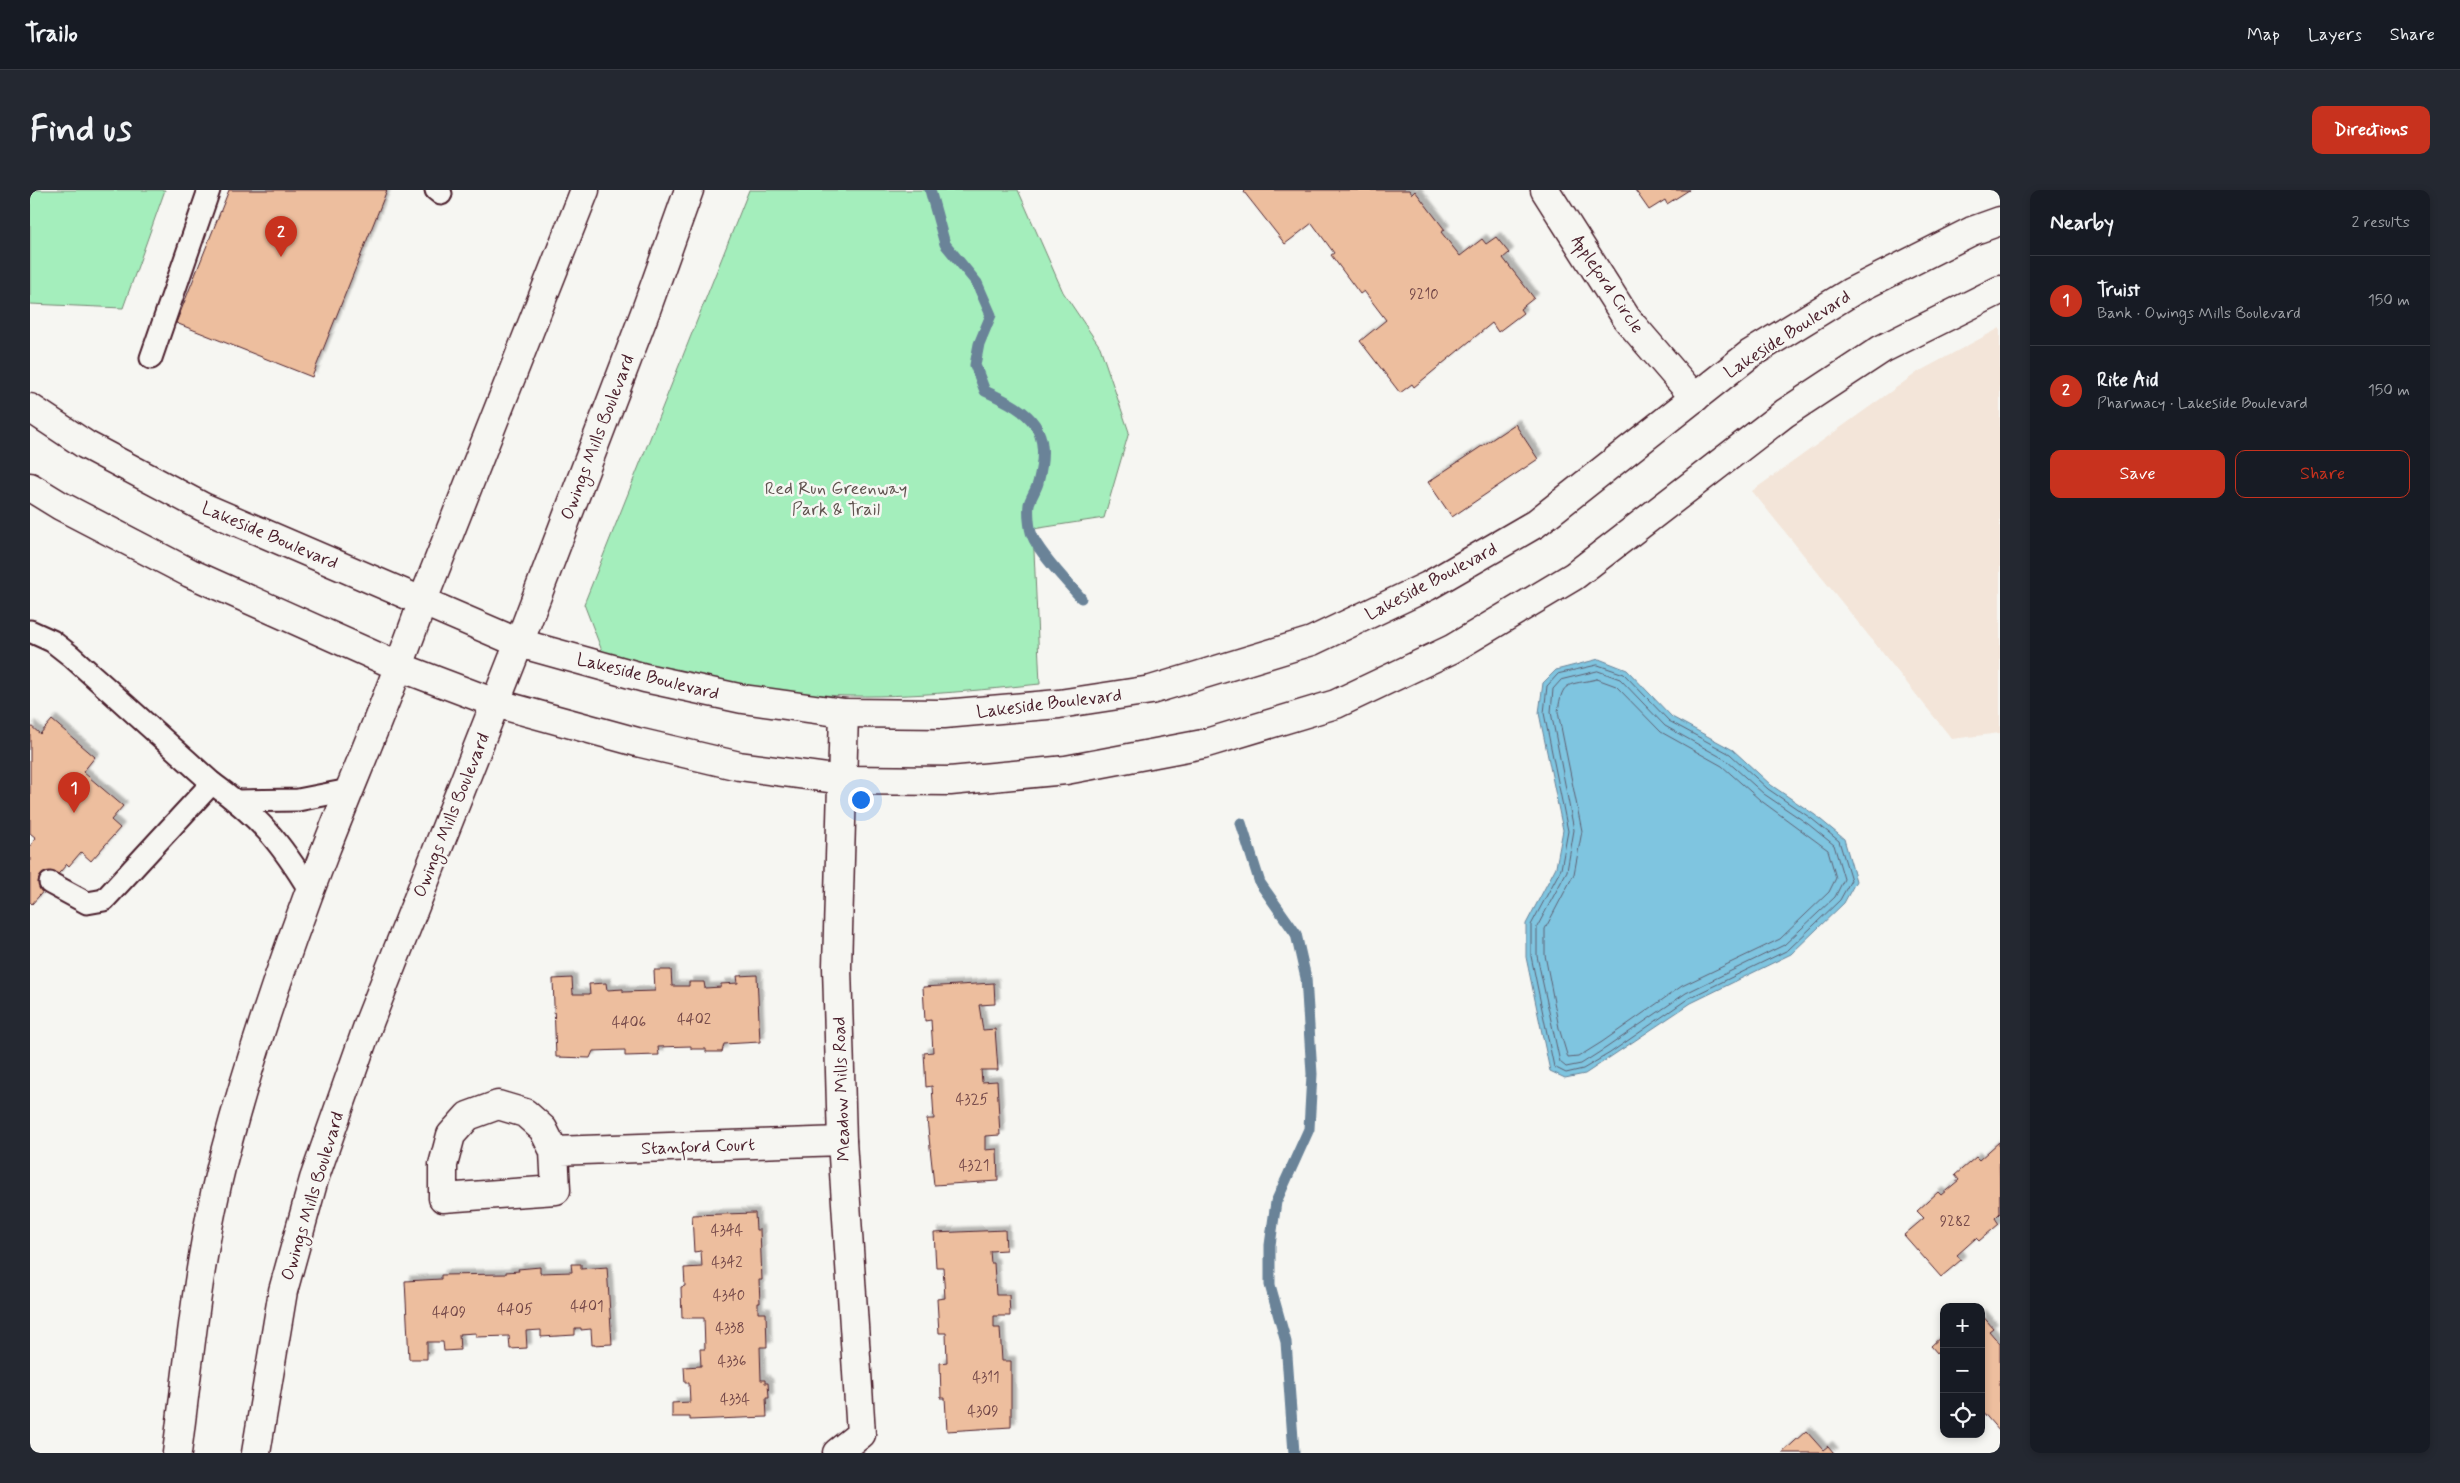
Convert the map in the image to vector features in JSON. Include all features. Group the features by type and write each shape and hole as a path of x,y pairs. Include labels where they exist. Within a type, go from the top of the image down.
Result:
{"main road":[{"path":"177,1453 198,1282 224,1153 275,988 349,790 400,666 423,600 585,190"},
{"name":"Owings Mills Boulevard","path":"256,1453 283,1291 314,1179 373,1012 519,643 646,310 689,190"},
{"name":"Appleford Circle","path":"1545,190 1627,319 1695,398"},
{"name":"Lakeside Boulevard","path":"30,408 86,445 203,507 423,600 519,643 645,678 743,700 844,713 944,714 1059,704 1151,690 1312,642 1428,586 1535,524 1750,354 1850,292 1972,231 2000,221"},
{"path":"30,487 62,506 190,573 400,666 495,703 637,742 739,766 843,780 950,781 1066,770 1203,744 1336,704 1452,649 1574,576 1785,413 1882,348 2000,290"},
{"name":"Meadow Mills Road","path":"837,1453 861,1434 842,1141 837,967 844,713"},
{"path":"498,1105 525,1113 542,1129 554,1151 556,1190 443,1198 443,1165 451,1135 468,1116 498,1105"},
{"name":"Stanford Court","path":"554,1151 842,1141"}],"lane":[{"path":"150,358 209,190"},
{"path":"32,635 52,642 71,656 212,782 238,801 270,831 286,852 310,891"},
{"path":"50,883 87,903 104,900 212,782"},
{"path":"238,801 298,800 349,790"}],"shaded area":[{"path":"2000,328 2000,733 1952,739 1752,491 1918,372"}],"green space":[{"path":"30,190 165,190 123,308 30,304"},
{"name":"Red Run Greenway Park & Trail","path":"749,190 1018,190 1063,292 1100,347 1129,432 1104,518 1033,529 1040,684 894,696 835,696 781,692 731,685 607,664 584,604"}],"water":[{"path":"1599,659 1627,670 1672,717 1733,750 1771,785 1815,815 1844,839 1856,881 1844,903 1791,954 1691,1003 1585,1074 1565,1078 1550,1071 1526,957 1526,924 1556,867 1563,830 1539,713 1543,683 1556,670"}],"building":[{"path":"229,190 387,190 312,377 176,323"},
{"path":"1246,190 1409,190 1412,194 1415,191 1445,230 1441,232 1460,256 1482,239 1486,244 1496,237 1509,253 1503,258 1534,298 1520,309 1523,313 1498,332 1492,323 1414,387 1412,384 1400,393 1360,341 1386,320 1364,291 1360,294 1331,255 1334,253 1312,223 1285,244 1244,192"},
{"path":"1635,190 1689,190 1667,204 1665,200 1649,210"},
{"path":"1515,424 1538,459 1452,517 1428,482"},
{"path":"52,720 95,757 83,772 123,806 111,820 120,828 91,861 81,852 69,866 67,864 32,904 30,902 30,846 36,838 30,833 30,725 40,734"},
{"path":"654,970 671,970 672,986 689,986 689,982 704,982 705,988 721,987 721,984 738,983 737,976 757,975 760,1042 724,1044 722,1052 706,1052 706,1049 691,1049 691,1046 658,1047 659,1055 625,1056 625,1050 593,1051 590,1058 556,1057 553,979 572,978 573,994 590,994 589,984 606,983 607,990 623,989 623,992 655,991"},
{"path":"994,983 995,1004 979,1005 983,1030 995,1029 998,1070 981,1070 982,1082 997,1081 1000,1135 985,1136 985,1150 997,1149 998,1181 934,1185 927,1119 934,1119 932,1086 926,1087 924,1053 933,1052 931,1020 925,1021 923,987"},
{"path":"1999,1142 2000,1213 1995,1218 1999,1224 1979,1241 1976,1238 1957,1255 1961,1260 1941,1277 1904,1235 1924,1218 1917,1211 1938,1192 1941,1195 1959,1180 1955,1175 1976,1157 1979,1160"},
{"path":"755,1213 756,1230 760,1230 762,1280 759,1280 760,1303 758,1303 758,1313 766,1313 767,1347 760,1347 761,1380 765,1380 765,1383 768,1383 769,1398 766,1398 767,1417 690,1420 690,1417 672,1417 672,1403 690,1402 689,1383 685,1383 684,1367 701,1366 700,1349 705,1349 704,1318 682,1318 681,1287 685,1286 684,1268 702,1267 701,1251 694,1252 692,1215"},
{"path":"1005,1230 1006,1250 990,1251 991,1263 994,1263 996,1295 1009,1295 1010,1316 994,1316 994,1328 1000,1328 1002,1361 1011,1361 1011,1427 947,1431 945,1398 941,1398 940,1363 947,1362 946,1333 939,1333 937,1299 945,1298 943,1267 936,1267 934,1233"},
{"path":"571,1264 581,1264 581,1269 607,1267 612,1344 592,1345 591,1329 581,1330 581,1328 575,1328 575,1335 541,1337 541,1330 526,1331 527,1348 510,1349 509,1336 476,1337 476,1333 459,1334 460,1350 444,1351 443,1342 427,1342 427,1359 409,1359 405,1281 441,1279 441,1275 506,1274 506,1272 519,1271 518,1269 540,1267 540,1273 572,1272"},
{"path":"1985,1319 1993,1328 1989,1331 2000,1344 2000,1432 1985,1415"},
{"path":"1940,1338 1940,1356 1931,1346"},
{"path":"1806,1431 1823,1450 1828,1446 1834,1453 1782,1453"}],"waterway":[{"path":"930,190 945,244 977,283 991,315 979,344 975,365 985,391 1027,415 1035,425 1040,436 1042,464 1038,483 1029,507 1029,524 1032,535 1047,558 1081,598"},
{"path":"1241,823 1260,883 1296,934 1306,978 1312,1074 1309,1129 1276,1202 1270,1245 1270,1285 1286,1342 1294,1453"}],"place":[{"name":"Rite Aid","path":"281,257"},
{"name":"Truist","path":"74,813"}]}
